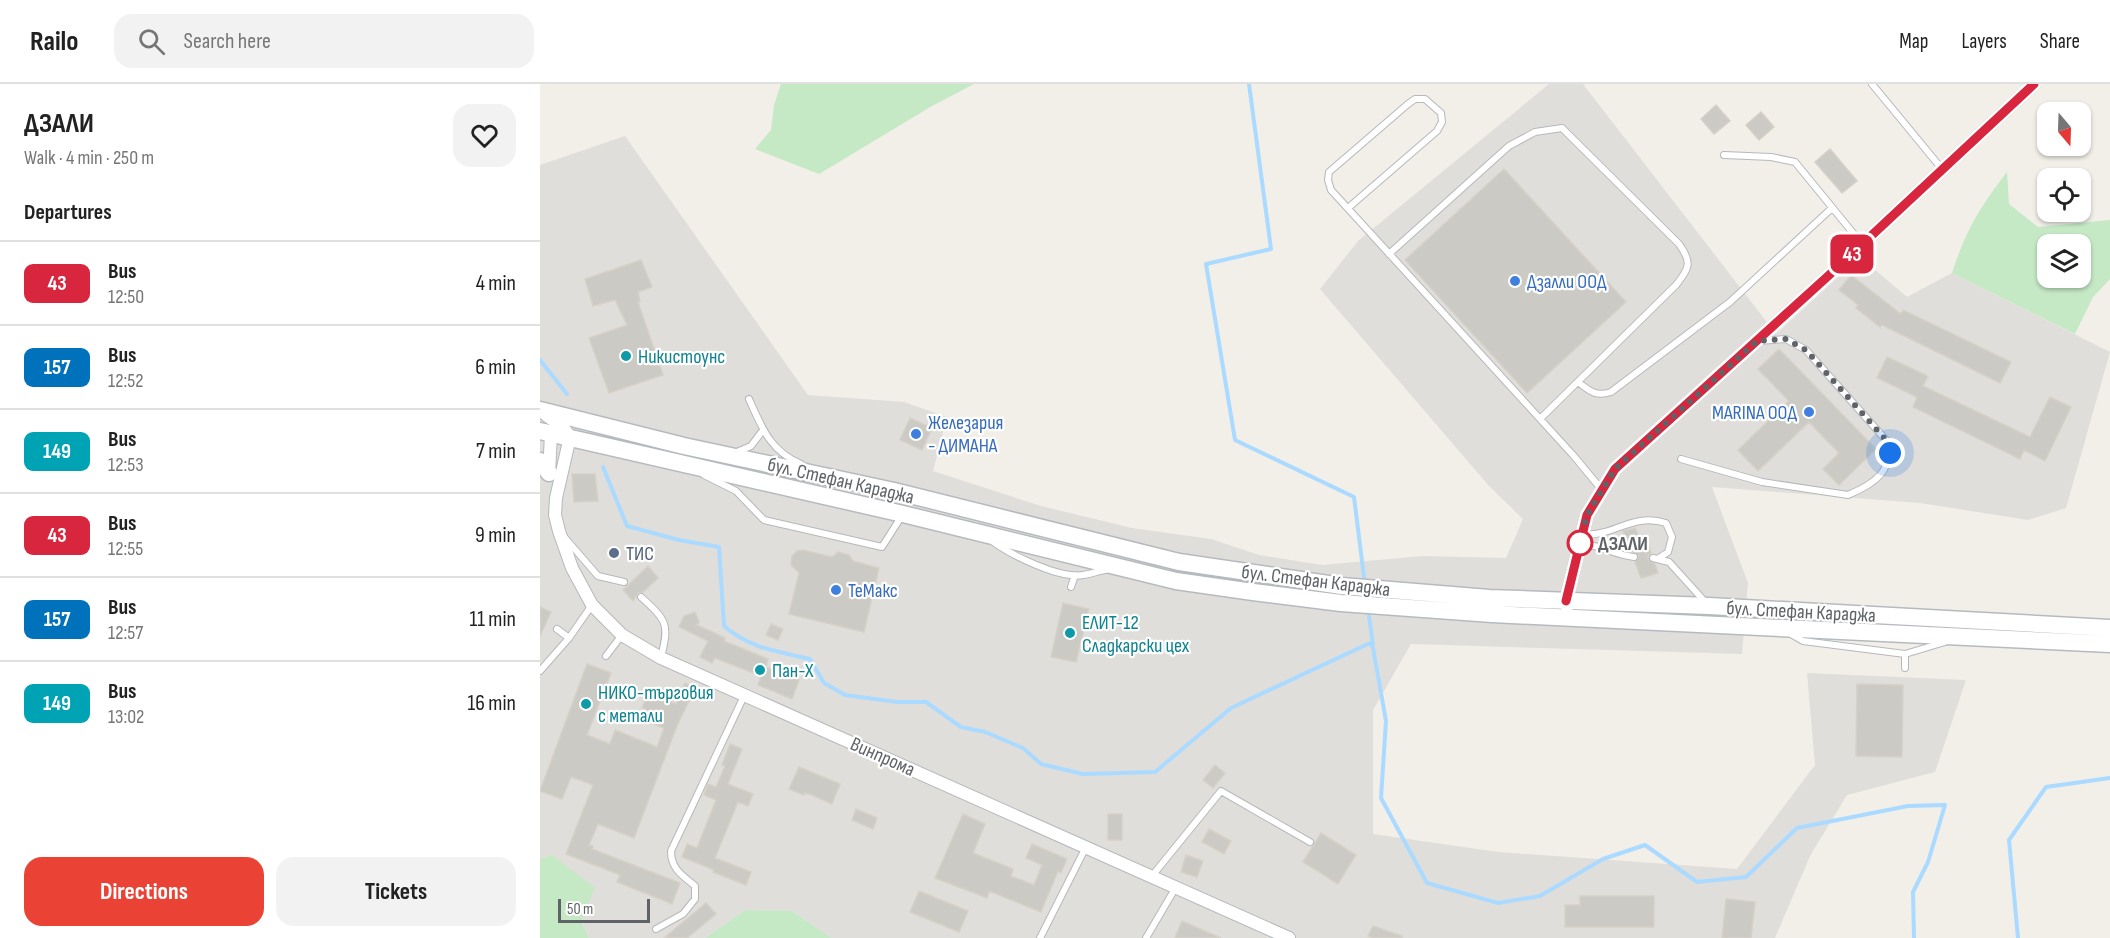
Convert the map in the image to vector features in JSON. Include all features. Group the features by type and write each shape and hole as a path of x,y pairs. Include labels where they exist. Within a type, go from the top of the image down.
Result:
{"main road":[{"name":"бул. Стефан Караджа","path":"540,411 684,446 894,491 1179,562 1342,586 1489,597 1567,609 1781,628 2110,645"},
{"name":"бул. Стефан Караджа","path":"556,432 1176,581 1341,603 1567,609 1709,606 2110,628"}],"street":[{"path":"1567,609 1587,515 1615,469 1757,341 2034,84"},
{"path":"540,411 552,417 556,432 556,498"},
{"path":"556,432 586,422"},
{"path":"556,432 544,467 556,498"},
{"name":"Винпрома","path":"556,498 555,515 572,568 592,605 622,635 661,658 1289,938"}],"lane":[{"path":"1872,84 1942,169"},
{"path":"1348,208 1437,131 1442,122 1441,114 1425,99 1415,99 1408,104 1329,172 1328,180 1331,190 1574,455 1602,491"},
{"path":"1389,254 1509,146 1535,132 1562,128 1678,244 1688,257 1687,272 1540,419"},
{"path":"1724,155 1771,157 1795,162 1862,244"},
{"path":"1578,382 1594,394 1602,395 1611,392 1730,302 1832,208"},
{"path":"1681,459 1762,482 1848,495 1879,477 1890,453 1886,440 1806,350 1786,339 1757,341"},
{"path":"749,399 763,430 781,454 840,480"},
{"path":"719,452 743,451 751,446 763,430"},
{"path":"682,464 736,491 764,520 882,547 903,514"},
{"path":"1581,539 1634,521 1654,519 1666,523 1672,537 1668,552 1656,558 1670,562 1709,606"},
{"path":"559,531 598,576 624,582"},
{"path":"982,534 1007,552 1048,569 1075,575 1123,568"},
{"path":"1581,539 1620,555 1634,557"},
{"path":"1071,587 1075,575"},
{"path":"641,597 663,616 667,636 661,658"},
{"path":"540,671 569,638 592,605"},
{"path":"1781,628 1803,641 1905,654 1964,636"},
{"path":"557,629 569,638"},
{"path":"606,656 622,635"},
{"path":"1905,654 1905,668"},
{"path":"656,929 683,914 695,899 695,886 673,865 671,851 744,695"},
{"path":"1152,876 1221,791 1310,842"},
{"path":"1040,938 1086,846"},
{"path":"1146,938 1177,887"}],"shaded area":[{"path":"1549,84 1583,84 1776,334 1860,257 1907,297 1952,273 2110,352 2066,508 2028,520 1920,503 1712,487 1748,583 1742,654 1411,644 1373,710 1373,834 1498,852 1737,869 1815,765 1807,673 1966,680 1935,772 1847,795 1811,854 1775,938 832,938 792,911 745,910 705,938 589,938 552,855 540,859 540,165 625,136 808,395 904,402 947,417 933,471 1041,506 1132,528 1211,539 1259,555 1322,565 1423,556 1506,558 1523,519 1489,486 1320,289 1358,241"}],"green space":[{"path":"781,84 974,84 932,106 819,174 755,149 771,130 774,105"},
{"path":"2007,172 2009,204 2038,227 2110,220 2110,279 2093,297 2075,334 1952,273 1968,231 1981,208"},
{"path":"552,855 595,888 581,921 589,938 540,938 540,859"},
{"path":"745,910 792,911 832,938 705,938"}],"building":[{"path":"1716,105 1730,121 1714,134 1701,119"},
{"path":"1761,112 1774,127 1759,140 1746,125"},
{"path":"1830,149 1857,181 1842,193 1815,162"},
{"name":"Дзалли ООД","path":"1504,169 1626,302 1527,393 1405,260"},
{"path":"641,260 652,287 638,292 640,302 638,302 663,375 609,393 589,338 627,325 615,300 593,306 585,279"},
{"path":"1851,275 1901,314 1903,310 2011,362 2000,383 1882,325 1880,327 1856,308 1858,305 1839,290"},
{"name":"MARINA ООД","path":"1779,349 1876,449 1839,485 1823,469 1839,453 1809,422 1758,471 1738,450 1789,401 1758,369"},
{"path":"1887,357 1928,376 1923,386 2030,437 2050,397 2071,407 2045,461 2024,450 2020,459 1913,407 1917,397 1877,378"},
{"name":"Железария - ДИМАНА","path":"910,418 932,428 922,450 900,440"},
{"path":"572,474 595,474 598,501 574,502"},
{"path":"1635,528 1642,542 1647,540 1651,553 1648,560 1655,564 1658,573 1641,578 1635,562 1639,556 1632,551 1630,543 1627,544 1623,531"},
{"path":"803,550 832,557 838,552 849,555 853,561 879,568 864,632 789,614 799,573 791,565 792,556 797,551"},
{"path":"648,566 658,578 643,592 638,593 633,601 623,590"},
{"name":"ЕЛИТ-12 Сладкарски цех","path":"1063,603 1089,609 1076,662 1051,657"},
{"path":"540,607 551,612 540,636"},
{"path":"695,612 699,622 697,625 725,638 724,641 768,659 766,667 799,680 792,699 758,685 761,676 715,658 712,663 700,657 708,641 679,627 684,616"},
{"path":"771,624 783,629 778,640 766,635"},
{"path":"587,664 611,673 587,735 610,744 615,730 657,747 664,728 645,721 649,711 642,708 648,693 676,704 685,683 695,688 677,726 634,838 598,824 589,845 593,846 592,849 680,883 672,904 617,882 620,875 566,854 593,785 571,777 562,799 540,791"},
{"path":"1857,684 1903,685 1902,757 1856,756"},
{"path":"730,744 742,749 728,784 753,794 748,806 738,802 715,858 751,872 746,885 682,857 687,844 697,848 716,800 704,795 708,784 716,787 725,766 722,765"},
{"path":"1215,765 1225,773 1213,788 1203,780"},
{"path":"799,767 840,784 832,804 812,795 805,793 804,795 789,789"},
{"path":"856,809 877,818 873,829 852,820"},
{"path":"963,814 985,824 973,853 1013,869 1011,876 1034,885 1042,865 1026,858 1032,844 1067,859 1061,873 1058,871 1041,912 989,891 987,898 935,878"},
{"path":"1108,814 1122,814 1122,840 1108,840"},
{"path":"1209,829 1231,841 1224,854 1202,842"},
{"path":"1321,833 1356,855 1338,884 1303,862"},
{"path":"1186,855 1203,861 1197,877 1181,872"},
{"path":"919,891 968,911 959,932 910,912"},
{"path":"1580,896 1654,896 1654,927 1565,927 1565,905 1580,905"},
{"path":"1726,899 1755,902 1751,938 1722,938"},
{"path":"706,903 716,914 687,938 664,938"},
{"path":"1182,921 1221,938 1175,938"},
{"path":"1373,926 1402,936 1402,938 1368,936"}],"waterway":[{"path":"1249,84 1271,249 1206,264 1235,440 1354,497 1364,577"},
{"path":"540,360 567,394"},
{"path":"603,467 627,526 679,540 719,547 724,626 734,633 765,648 810,659 824,683 845,695 897,702 926,702 961,727 985,732 1023,748 1041,764 1083,774 1155,772 1231,708 1370,643 1373,648 1386,721 1381,798 1427,883 1498,903 1540,896 1603,859 1645,845 1697,882 1746,877 1797,828 1908,806 1945,805 1928,862 1913,892 1914,938"},
{"path":"1369,616 1373,645"},
{"path":"2018,938 2009,840 2046,787 2110,778"}],"bus line":[{"name":"43","path":"1566,601 1587,515 1615,469 1827,277 2034,84"}],"place":[{"name":"Дзалли ООД","path":"1515,281"},
{"name":"Никистоунс","path":"626,356"},
{"name":"MARINA ООД","path":"1809,412"},
{"name":"Железария - ДИМАНА","path":"916,434"},
{"name":"ДЗАЛИ","path":"1580,543"},
{"name":"ТИС","path":"614,553"},
{"name":"ТеМакс","path":"836,590"},
{"name":"ЕЛИТ-12 Сладкарски цех","path":"1070,633"},
{"name":"Пан-Х","path":"760,670"},
{"name":"НИКО-търговия с метали","path":"586,704"}],"route":[{"path":"1580,543 1587,515 1615,469 1757,341 1786,339 1806,350 1886,440 1890,453"}]}
